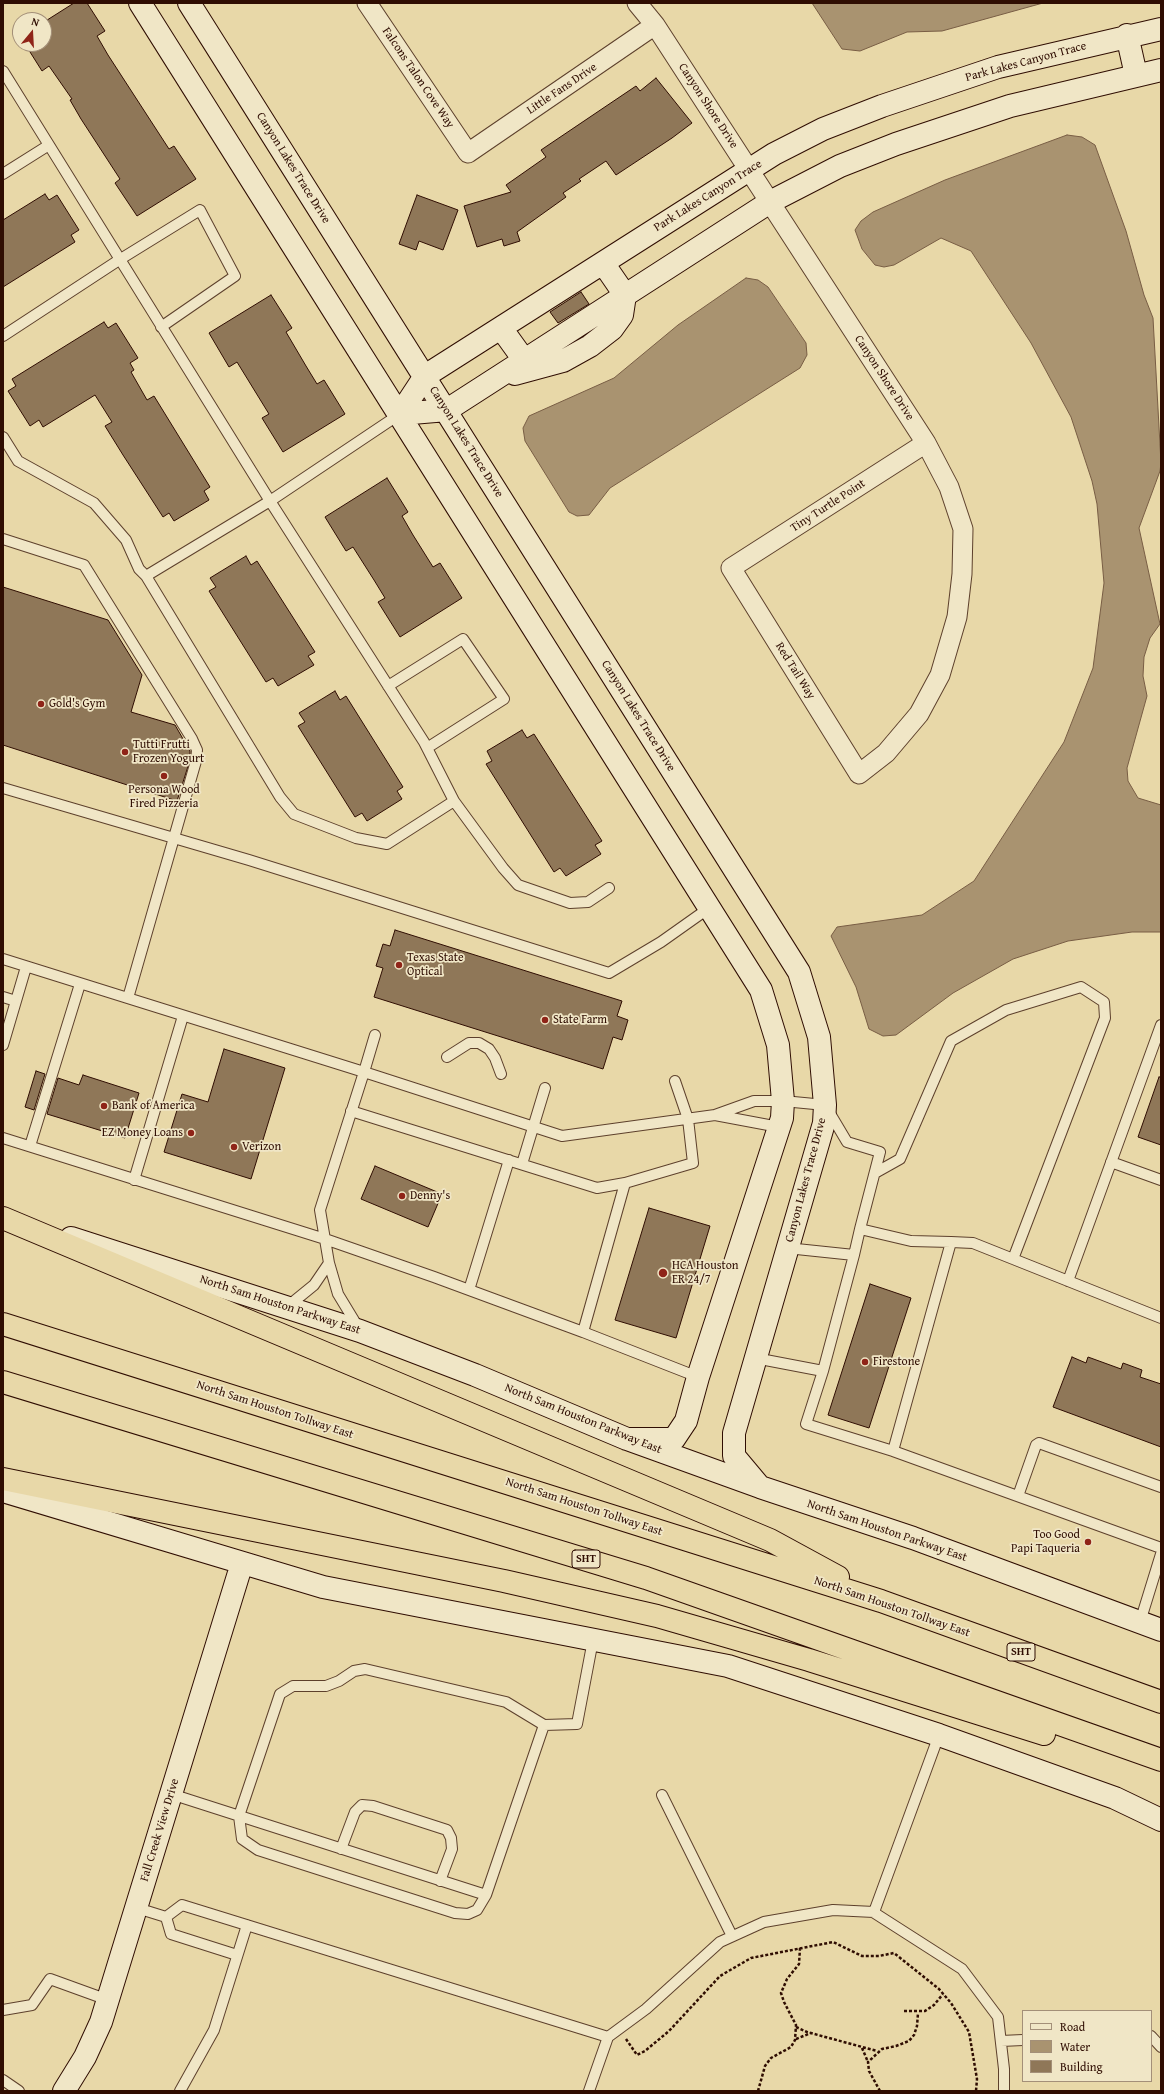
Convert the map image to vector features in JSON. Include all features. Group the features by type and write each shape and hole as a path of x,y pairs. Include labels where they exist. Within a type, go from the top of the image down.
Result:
{"highway":[{"path":"3,1217 770,1540 881,1601"},
{"name":"North Sam Houston Tollway East","path":"3,1324 881,1601 1161,1702"},
{"name":"SHT","path":"3,1382 646,1578 1161,1760"},
{"path":"3,1479 504,1581 657,1616 817,1662 1110,1755 1161,1763"}],"street":[{"path":"140,3 761,990 778,1045 783,1101 782,1118 698,1377 686,1421 674,1439 627,1439"},
{"name":"Canyon Lakes Trace Drive","path":"189,3 447,410 799,972 819,1037 825,1105 824,1123 734,1433 734,1456 760,1487"},
{"name":"Falcons Talon Cove Way","path":"367,3 468,153"},
{"name":"Canyon Shore Drive","path":"637,3 655,25 926,443 949,487 963,529 962,574 956,617 940,675 919,714 886,753 859,774"},
{"name":"Little Fans Drive","path":"468,153 655,25"},
{"name":"Park Lakes Canyon Trace","path":"400,414 425,376 774,154 823,129 882,106 998,67 1161,28"},
{"path":"1127,35 1136,75"},
{"path":"400,414 447,410 770,202 840,166 896,144 1010,106 1161,70"},
{"path":"496,378 563,361 590,346 612,329 622,315 625,295 603,263"},
{"path":"501,328 524,360"},
{"name":"Tiny Turtle Point","path":"731,568 926,443"},
{"name":"Red Tail Way","path":"731,568 859,774"},
{"name":"North Sam Houston Parkway East","path":"3,1217 360,1331 475,1375 627,1439 760,1487 913,1538 1161,1630"},
{"path":"3,1492 323,1587 728,1666 939,1735 1115,1798 1161,1820"},
{"name":"Fall Creek View Drive","path":"64,2091 85,2057 101,2022 242,1563"}],"lane":[{"path":"3,71 161,328 428,748 454,801 503,868 518,886 570,903 588,902 609,888"},
{"path":"3,174 49,145"},
{"path":"3,336 119,260 200,210 235,276 161,328"},
{"path":"146,576 270,501 400,414"},
{"path":"3,437 18,461 94,503 126,540 139,569 146,576 280,797 294,814 356,838 387,844 454,801"},
{"path":"3,539 84,565 192,739 197,750 196,761 128,998"},
{"path":"388,686 464,639 504,699 428,748"},
{"path":"3,788 249,860 609,972 661,942 709,908"},
{"path":"3,960 364,1072 562,1136 715,1115 754,1101 783,1101 825,1105 847,1142 880,1152 823,1371 806,1424 893,1451 1161,1548"},
{"path":"3,1045 26,967"},
{"path":"30,1146 80,984"},
{"path":"875,1172 900,1159 951,1041 1006,1010 1081,987 1104,1002 1105,1018 1013,1259"},
{"path":"3,997 16,1001"},
{"path":"134,1180 183,1016"},
{"path":"1068,1280 1161,1025"},
{"path":"360,1331 338,1294 329,1263 320,1210 375,1035"},
{"path":"447,1057 469,1043 479,1043 489,1049 495,1058 500,1074"},
{"path":"352,1111 597,1188 625,1183 693,1163 688,1119 675,1081"},
{"path":"522,1164 545,1088"},
{"path":"715,1115 779,1127"},
{"path":"3,1138 325,1239 583,1332 698,1377"},
{"path":"469,1290 508,1160"},
{"path":"1111,1162 1161,1180"},
{"path":"583,1332 625,1183"},
{"path":"860,1229 911,1241 973,1243 1068,1280 1160,1319"},
{"path":"893,1451 951,1242"},
{"path":"787,1248 854,1255"},
{"path":"287,1307 314,1285 329,1263"},
{"path":"755,1358 823,1371"},
{"path":"1018,1496 1036,1445 1039,1443 1161,1487"},
{"path":"1140,1622 1160,1558"},
{"path":"544,1725 486,1895 477,1910 468,1914 447,1911 258,1850 242,1839 239,1816 280,1694 293,1686 326,1686 339,1681 354,1671 365,1669 506,1702 544,1725 577,1724 593,1640"},
{"path":"873,1912 939,1735"},
{"path":"171,1794 486,1895"},
{"path":"662,1795 732,1936"},
{"path":"341,1849 355,1812 362,1805 373,1806 447,1830 451,1838 452,1850 440,1881"},
{"path":"166,1917 182,1905 608,2037"},
{"path":"137,1908 166,1917"},
{"path":"589,2091 608,2037 646,2009 720,1942 764,1922 833,1910 873,1912 962,1968 998,2016 1004,2069 1004,2091"},
{"path":"166,1917 171,1934 237,1955"},
{"path":"180,2091 214,2030 247,1925"},
{"path":"3,2010 32,2005 50,1979 108,2000"},
{"path":"1152,2037 1161,2046"},
{"path":"1001,2041 1022,2040"},
{"path":"3,2080 19,2091"}],"path":[{"path":"618,2029 638,2055 669,2031 720,1976 751,1958 833,1942 862,1956 879,1956 894,1953 943,1994 969,2032 978,2079 976,2091"},
{"path":"758,2091 765,2066 771,2058 791,2047 795,2040 796,2027 781,1993 787,1979 799,1964 800,1948"},
{"path":"904,2011 918,2013 926,2012 943,1994"},
{"path":"796,2027 862,2048 877,2051 909,2040 914,2035 917,2026 918,2013"},
{"path":"795,2040 812,2033"},
{"path":"862,2048 868,2062 869,2071 880,2091"},
{"path":"868,2062 877,2051"}],"water":[{"path":"812,3 1043,3 942,31 907,32 860,51 842,49"},
{"path":"1067,135 1082,137 1095,145 1126,231 1144,295 1153,318 1161,463 1160,471 1139,528 1160,624 1150,638 1144,657 1143,676 1147,696 1127,768 1128,781 1138,798 1161,805 1161,932 1132,932 1068,941 1013,959 953,993 896,1035 883,1036 869,1029 856,987 831,936 837,927 922,915 974,881 1064,742 1093,668 1104,583 1097,504 1092,481 1071,417 1031,343 971,251 941,238 894,265 884,267 875,265 862,249 855,230 861,221 873,212 945,180"},
{"path":"746,278 758,280 768,287 806,343 807,355 800,368 610,488 589,515 577,516 569,512 525,441 523,428 529,416 614,378 678,325"}],"building":[{"path":"74,3 87,3 105,31 97,36 108,55 169,149 174,146 196,179 137,216 115,183 120,179 81,119 70,100 72,99 49,66 42,71 30,52 52,52 52,17"},
{"path":"656,78 692,123 616,175 606,161 579,179 581,181 563,193 566,197 517,232 520,241 504,246 502,239 477,247 464,206 511,192 506,185 546,157 541,150 636,86 640,91"},
{"path":"45,194 49,200 57,195 79,230 71,235 75,242 3,287 3,220"},
{"path":"417,195 458,210 443,250 419,241 416,250 399,244"},
{"path":"581,292 589,304 558,323 550,312"},
{"path":"271,295 292,328 286,332 317,384 324,380 345,414 283,452 262,418 269,414 237,362 229,367 209,333"},
{"path":"104,322 108,328 116,323 138,358 130,363 134,370 131,372 147,400 154,396 210,487 204,491 209,500 174,521 169,513 163,517 123,455 105,426 112,422 95,395 43,427 39,420 30,426 8,391 16,386 12,379"},
{"path":"387,478 408,512 402,516 433,567 440,563 462,598 400,637 378,602 385,598 374,580 353,547 346,551 325,517"},
{"path":"246,556 251,565 257,561 315,652 308,656 314,665 278,686 273,678 266,682 209,591 216,587 210,578"},
{"path":"3,587 108,620 142,675 131,712 175,725 190,751 190,760 177,801 3,745"},
{"path":"335,691 340,700 346,696 403,787 397,791 402,799 367,821 362,813 355,817 298,726 305,722 299,713"},
{"path":"522,730 527,738 534,734 602,841 595,845 601,854 566,876 560,868 554,872 486,764 492,761 487,751"},
{"path":"395,930 622,1001 617,1016 628,1020 622,1040 613,1037 603,1069 374,997 383,968 376,966 383,944 390,946"},
{"path":"224,1049 285,1068 251,1179 164,1152 182,1094 208,1102"},
{"path":"36,1071 45,1074 34,1110 25,1107"},
{"name":"Bank of America","path":"83,1075 139,1093 125,1138 47,1114 58,1078 79,1085"},
{"path":"1159,1077 1161,1077 1161,1145 1138,1137"},
{"name":"Denny's","path":"375,1166 442,1194 428,1227 361,1199"},
{"name":"HCA Houston ER 24/7","path":"649,1208 710,1226 676,1338 615,1320"},
{"path":"870,1284 911,1298 869,1428 828,1415"},
{"path":"1072,1357 1086,1363 1088,1357 1121,1369 1123,1363 1142,1370 1140,1377 1161,1384 1161,1447 1053,1407"}],"place":[{"name":"Gold's Gym","path":"41,704"},
{"name":"Tutti Frutti Frozen Yogurt","path":"125,752"},
{"name":"Persona Wood Fired Pizzeria","path":"164,776"},
{"name":"Texas State Optical","path":"399,965"},
{"name":"State Farm","path":"545,1020"},
{"name":"Bank of America","path":"104,1106"},
{"name":"EZ Money Loans","path":"191,1133"},
{"name":"Verizon","path":"234,1147"},
{"name":"Denny's","path":"402,1196"},
{"name":"HCA Houston ER 24/7","path":"663,1273"},
{"name":"Firestone","path":"865,1362"},
{"name":"Too Good Papi Taqueria","path":"1088,1542"}]}
